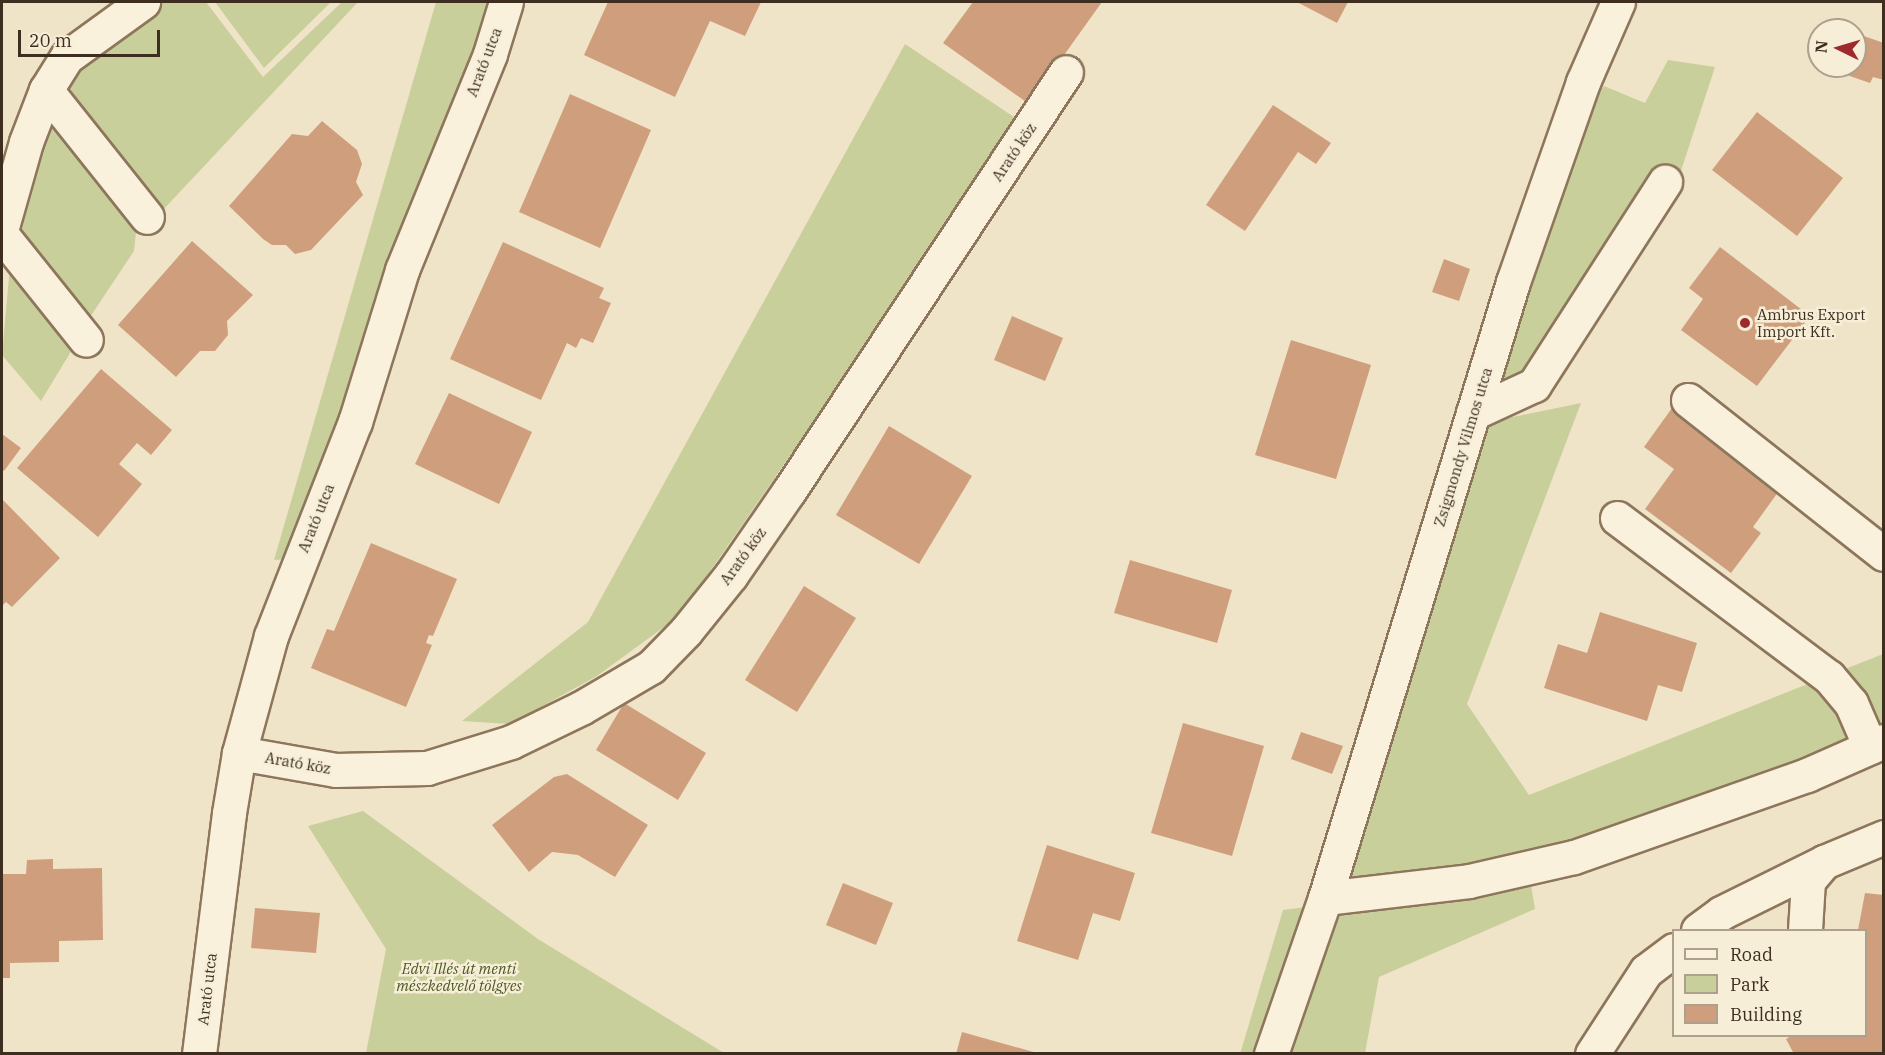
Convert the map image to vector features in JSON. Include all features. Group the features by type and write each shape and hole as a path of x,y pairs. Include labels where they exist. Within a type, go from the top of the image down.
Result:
{"street":[{"path":"2,227 26,142 46,90 67,57 143,2"},
{"name":"Arató utca","path":"199,1053 239,753 271,636 355,422 402,270 490,54 506,2"},
{"name":"Zsigmondy Vilmos utca","path":"1271,1053 1325,898 1473,413 1568,121 1618,2"},
{"name":"Arató köz","path":"239,753 335,770 427,768 510,742 581,708 651,667 686,632 776,510 1066,72"},
{"path":"46,90 147,217"},
{"path":"1473,413 1534,385 1665,182"},
{"path":"2,235 86,340"},
{"path":"1688,400 1884,554"},
{"path":"1325,898 1469,881 1574,857 1715,809 1877,744 1851,703 1829,677 1617,518"},
{"path":"1699,929 1721,913 1824,862 1884,837"},
{"path":"1805,929 1808,881 1824,862"},
{"path":"1592,1053 1646,971 1672,952"}],"green space":[{"path":"162,2 206,2 263,77 342,2 358,2 163,210 62,81"},
{"path":"215,2 331,2 264,68"},
{"path":"436,2 490,2 347,422 287,559 274,560"},
{"path":"905,44 1014,117 898,300 679,616 597,676 510,724 462,721 588,622"},
{"path":"1668,60 1715,67 1676,186 1526,376 1486,398 1584,112 1604,86 1645,103"},
{"path":"50,111 137,222 134,251 84,326 9,230"},
{"path":"10,266 75,345 41,401 2,355"},
{"path":"1581,403 1467,704 1529,795 1883,654 1883,723 1679,812 1472,868 1338,885 1483,423"},
{"name":"Edvi Illés út menti mészkedvelő tölgyes","path":"363,811 538,939 724,1053 366,1053 386,949 308,826"},
{"path":"1530,879 1535,909 1379,977 1365,1053 1240,1054 1283,910"}],"building":[{"path":"608,2 761,2 745,36 710,21 675,97 584,55"},
{"path":"973,2 1102,2 1029,104 943,43"},
{"path":"1297,2 1348,2 1337,23"},
{"path":"1867,37 1884,43 1884,80 1873,77 1870,83 1856,78 1867,78"},
{"path":"570,94 651,130 600,248 519,212"},
{"path":"1273,105 1331,143 1316,164 1298,152 1245,231 1206,205"},
{"path":"1757,112 1843,178 1797,236 1712,170"},
{"path":"322,121 357,150 362,164 356,182 363,195 311,250 295,254 286,245 272,245 263,239 229,206 292,134 308,136"},
{"path":"192,241 253,295 227,321 228,335 215,351 200,351 176,377 118,325"},
{"path":"503,242 604,288 599,298 611,303 593,343 581,338 576,348 567,343 541,400 450,359"},
{"name":"Ambrus Export Import Kft.","path":"1720,247 1810,316 1757,386 1681,330 1703,299 1689,288"},
{"path":"1444,259 1470,269 1459,301 1432,292"},
{"path":"1012,316 1063,338 1045,381 994,360"},
{"path":"1291,340 1371,365 1336,479 1255,455"},
{"path":"101,369 172,430 151,455 137,443 119,464 142,484 98,537 17,468"},
{"path":"449,393 532,432 499,504 415,464"},
{"path":"1672,408 1781,488 1753,527 1761,533 1731,573 1645,509 1674,469 1644,447"},
{"path":"889,426 972,476 919,564 836,515"},
{"path":"2,434 21,448 4,471 2,469"},
{"path":"2,499 60,558 12,607 6,602 2,606"},
{"path":"371,543 457,579 433,636 429,635 426,643 432,645 406,707 311,668 327,629 334,631"},
{"path":"1130,560 1232,590 1217,643 1114,613"},
{"path":"804,586 856,618 797,712 745,680"},
{"path":"1600,612 1697,643 1682,692 1658,685 1647,721 1544,688 1558,644 1587,653"},
{"path":"624,703 706,753 678,800 596,750"},
{"path":"1183,723 1264,746 1232,856 1151,833"},
{"path":"1301,732 1343,746 1332,774 1291,759"},
{"path":"567,774 648,825 615,877 578,855 552,852 529,872 492,825 554,777"},
{"path":"1047,845 1135,873 1120,921 1093,913 1078,960 1017,941"},
{"path":"53,859 53,869 102,868 103,940 59,941 59,962 10,963 10,978 2,978 2,874 26,874 27,860"},
{"path":"843,883 893,903 876,945 826,925"},
{"path":"1865,893 1884,895 1884,1054 1794,1054 1786,1039 1789,1037 1867,1037 1867,929 1858,929"},
{"path":"255,908 320,913 316,953 251,948"},
{"path":"962,1032 1037,1053 1037,1054 956,1054"}],"place":[{"name":"Ambrus Export Import Kft.","path":"1745,323"}]}
